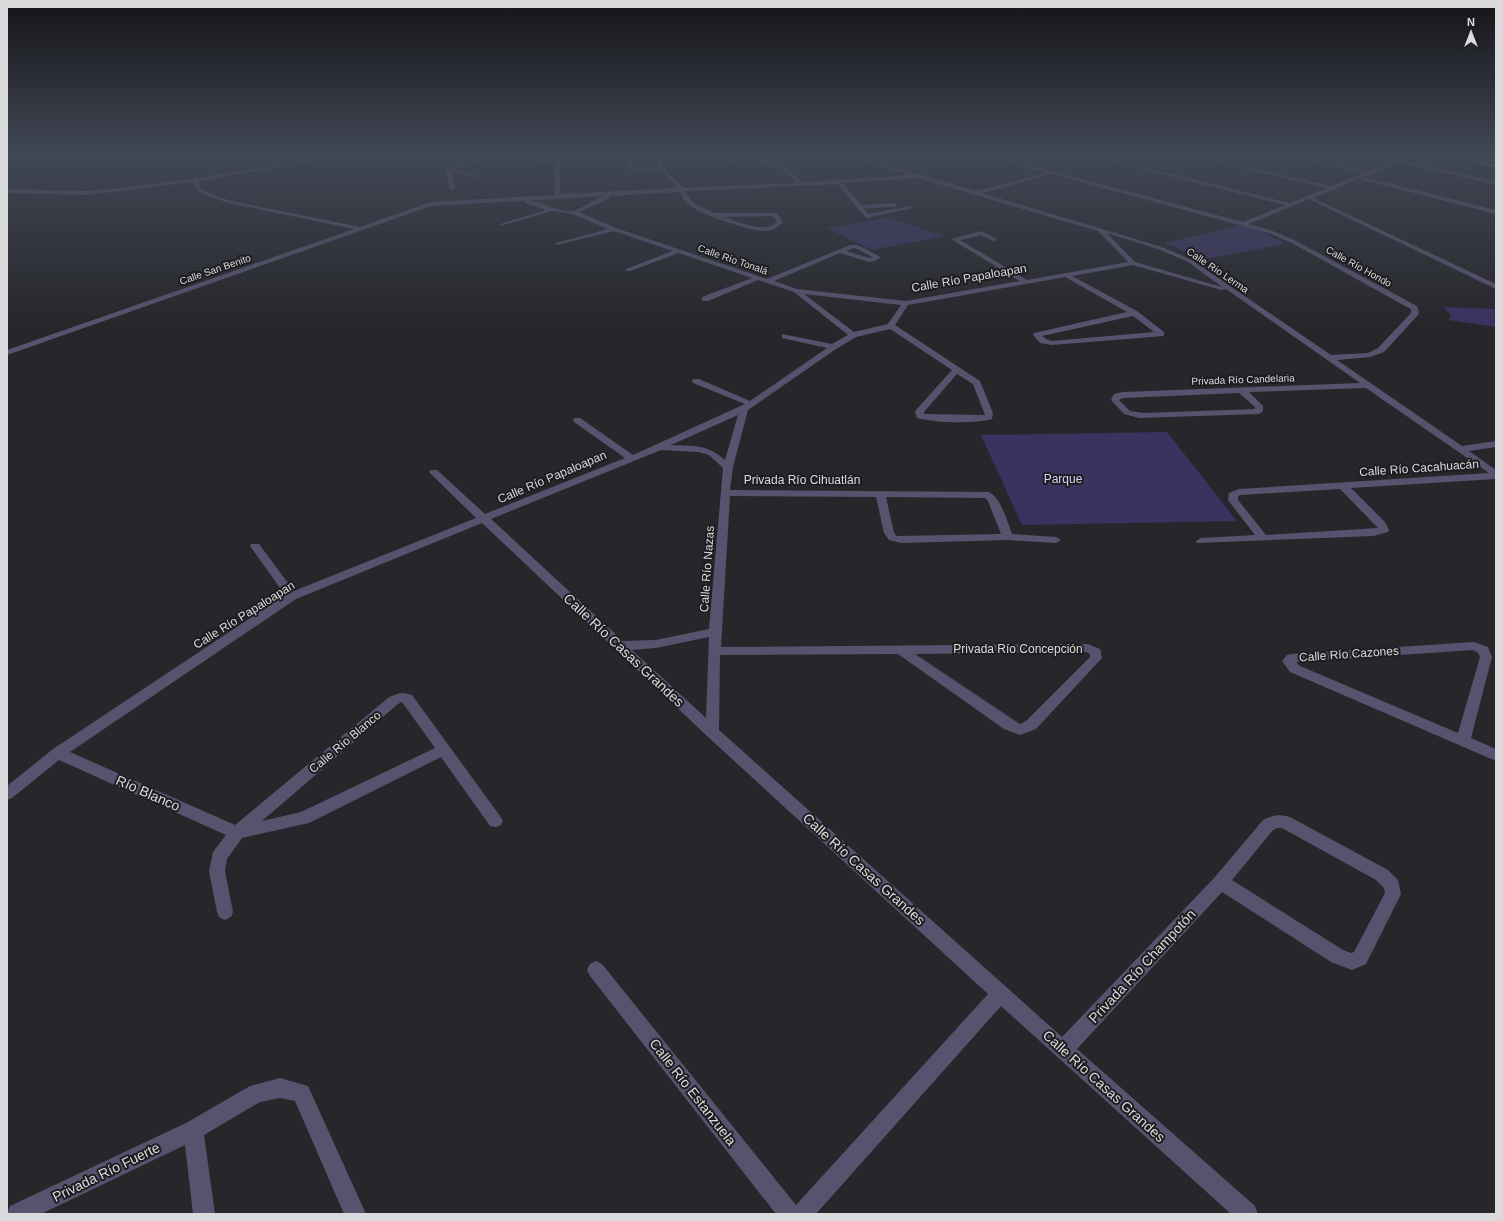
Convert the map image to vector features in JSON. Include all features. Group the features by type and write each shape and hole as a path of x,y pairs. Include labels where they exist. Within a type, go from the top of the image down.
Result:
{"street":[{"path":"276,211 360,228"},
{"name":"Calle San Benito","path":"7,353 410,211"},
{"path":"502,225 551,211"},
{"name":"Calle Río Tonalá","path":"563,211 573,212 614,229 796,291 906,302"},
{"path":"705,211 716,215 764,229 777,225 780,222 775,214 716,215"},
{"path":"863,211 867,216 894,211"},
{"name":"Calle Río Lerma","path":"1035,211 1177,254 1190,261 1370,385 1496,475"},
{"name":"Calle Río Hondo","path":"1195,211 1271,232 1294,242 1414,308 1415,314 1381,350 1370,354 1329,358"},
{"path":"1244,224 1277,211"},
{"path":"1337,211 1496,287"},
{"path":"558,244 614,229"},
{"name":"Calle Río Papaloapan","path":"1098,229 1133,263"},
{"path":"965,246 995,239 982,233 954,239 965,246 1025,281"},
{"path":"768,281 839,251 854,246 878,257 873,260 869,260 839,251"},
{"path":"628,270 680,251"},
{"name":"Calle Río Papaloapan","path":"7,794 58,753 292,596 425,542 484,520 658,448 748,407 833,347 853,335 891,326 906,302 1133,263 1232,291"},
{"path":"1064,274 1134,313 1161,334 1052,343 1043,341 1036,335 1134,313"},
{"path":"705,299 758,278"},
{"name":"Calle Río Tonalá","path":"796,291 853,335"},
{"path":"891,326 956,370 969,376 977,383 989,413 989,417 982,419 928,418 920,416 919,412 956,370"},
{"path":"785,336 833,347"},
{"path":"696,381 748,407"},
{"name":"Privada Río Candelaria","path":"1242,391 1259,406 1260,411 1144,416 1131,415 1124,411 1115,400 1117,396 1370,385"},
{"name":"Calle Río Nazas","path":"712,732 715,632 725,493 728,467 748,407"},
{"path":"577,420 632,458"},
{"path":"1462,450 1496,444"},
{"path":"658,448 700,449 712,453 728,467"},
{"name":"Calle Río Casas Grandes","path":"434,472 712,732 1063,1050 1247,1214"},
{"name":"Calle Río Cacahuacán","path":"1263,538 1233,500 1233,495 1240,492 1496,475"},
{"name":"Calle Río Cacahuacán","path":"1201,541 1374,533 1384,530 1381,524 1343,486"},
{"name":"Privada Río Cihuatlán","path":"725,493 988,495 993,500 1008,537"},
{"path":"880,494 889,533 893,538 901,540 1008,537 1056,540"},
{"path":"255,546 292,596"},
{"path":"619,646 656,644 715,632"},
{"name":"Calle Río Cazones","path":"1463,741 1486,657 1484,650 1474,646 1292,658 1288,661 1295,669 1463,741 1496,755"},
{"name":"Privada Río Concepción","path":"714,651 1088,648 1096,652 1096,658 1031,725 1020,730 1009,725 901,650"},
{"name":"Calle Río Blanco","path":"225,912 217,871 219,857 237,833 393,701 401,697 407,698 495,821"},
{"path":"237,833 304,818 443,750"},
{"name":"Río Blanco","path":"58,753 237,833"},
{"name":"Privada Río Champotón","path":"1063,1050 1221,882 1268,825 1276,821 1285,822 1382,875 1392,885 1393,894 1360,958 1352,962 1337,956 1221,882"},
{"name":"Calle Río Estanzuela","path":"596,970 790,1214"},
{"path":"802,1214 1001,993"},
{"name":"Privada Río Fuerte","path":"18,1214 193,1130 257,1093 280,1088 301,1093 355,1214"},
{"path":"193,1130 204,1214"}],"green space":[{"path":"888,218 945,236 872,250 827,228"},
{"path":"1243,225 1260,230 1286,244 1204,259 1164,243"},
{"path":"1443,307 1496,309 1496,327 1449,320 1451,315"},
{"name":"Parque","path":"1167,432 1237,521 1022,525 981,435"}]}
